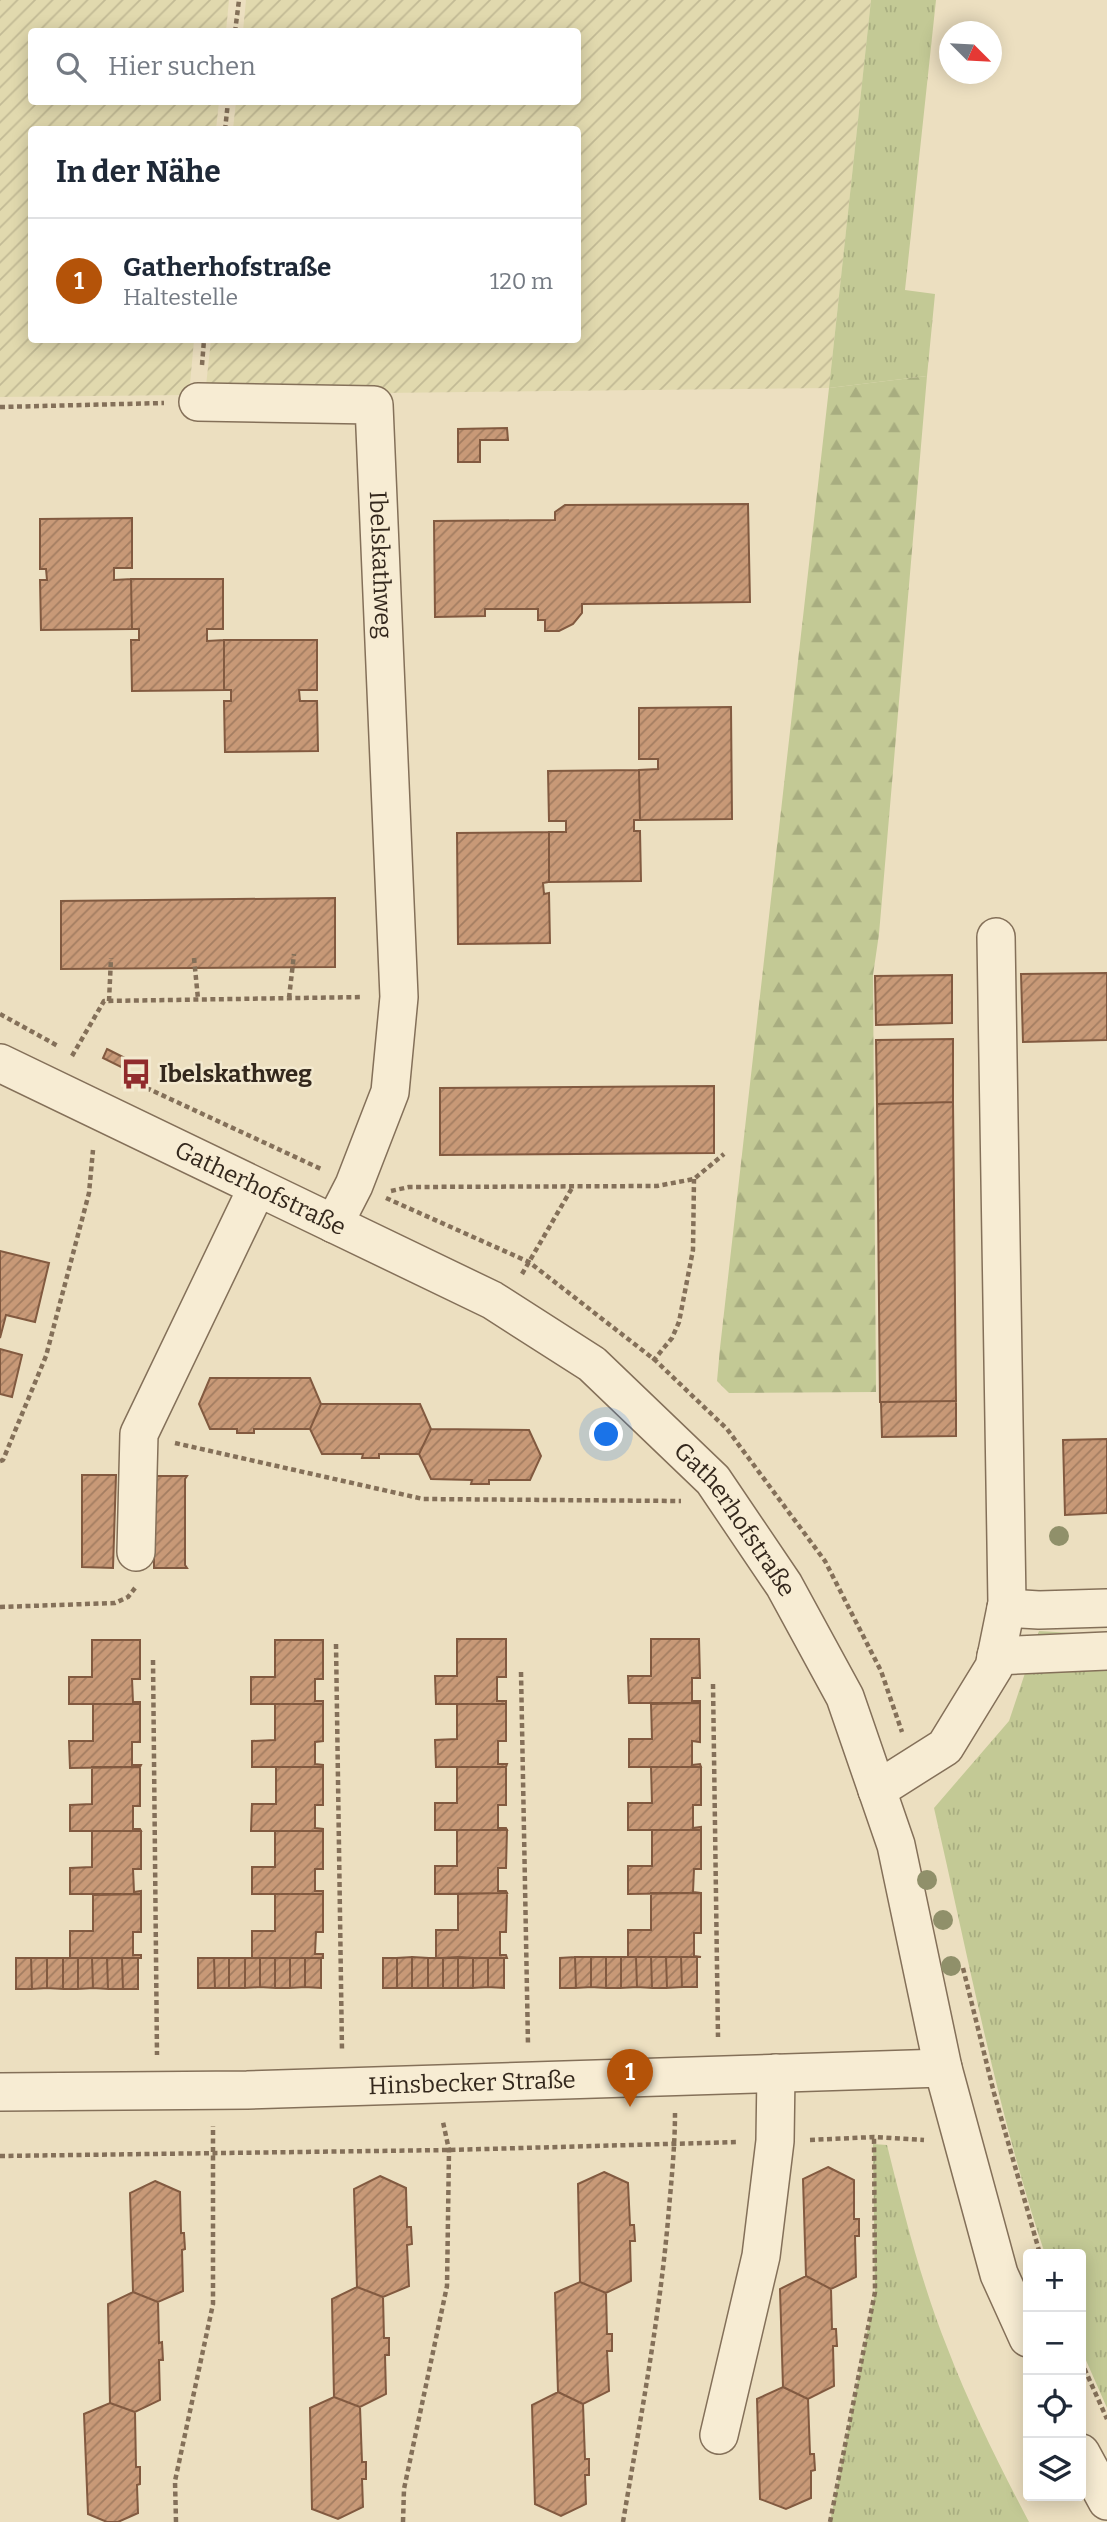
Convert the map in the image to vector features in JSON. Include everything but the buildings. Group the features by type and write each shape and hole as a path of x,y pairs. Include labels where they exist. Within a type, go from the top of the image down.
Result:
{"street":[{"name":"Ibelskathweg","path":"198,402 374,404 399,996 390,1092 354,1185 334,1224"},
{"path":"877,1790 945,1747 993,1667 1006,1608 996,937"},
{"name":"Gatherhofstraße","path":"0,1063 492,1300 592,1364 713,1480 784,1585 845,1697 897,1845 943,2068 999,2274 1023,2327"},
{"path":"136,1552 139,1434 257,1188"},
{"path":"1006,1608 1107,1608"},
{"path":"996,1656 1107,1651"},
{"name":"Hinsbecker Straße","path":"0,2092 157,2091 943,2068"},
{"path":"719,2435 761,2256 775,2141 776,2073"},
{"path":"1086,2461 1107,2501"}],"path":[{"path":"236,28 239,0"},
{"path":"225,126 228,105"},
{"path":"0,407 198,402"},
{"path":"289,998 294,954"},
{"path":"109,1000 111,958"},
{"path":"194,958 198,999"},
{"path":"53,1088 104,1000 399,996"},
{"path":"0,1014 85,1060"},
{"path":"122,1077 354,1185"},
{"path":"0,1461 3,1460 46,1356 89,1193 97,1111"},
{"path":"724,1154 694,1179 657,1186 409,1187 376,1194 529,1262 654,1360 726,1429 825,1561 881,1671 915,1767"},
{"path":"623,1393 672,1338 679,1322 693,1250 694,1179"},
{"path":"531,1259 572,1187"},
{"path":"139,1434 423,1499 728,1501"},
{"path":"0,1607 115,1603 128,1597 135,1588 136,1552"},
{"path":"337,1644 343,2086"},
{"path":"153,1660 157,2091"},
{"path":"521,1672 529,2081"},
{"path":"713,1684 718,2075"},
{"path":"961,1957 994,2093 1039,2249"},
{"path":"0,2156 449,2150 874,2137 963,2142"},
{"path":"830,2522 875,2292 874,2137"},
{"path":"623,2522 654,2343 675,2144"},
{"path":"403,2522 404,2489 447,2286 449,2150"},
{"path":"176,2522 175,2481 214,2304 213,2153"},
{"path":"1086,2372 1107,2419"}],"shaded area":[{"path":"0,0 229,0 226,28 28,28 28,105 219,105 216,126 28,126 28,343 194,343 189,395 0,397"},
{"path":"246,0 871,0 829,388 205,395 211,343 581,343 581,126 233,126 236,105 581,105 581,28 243,28"}],"green space":[{"path":"871,0 936,0 905,290 935,294 927,376 829,388"},
{"path":"927,376 879,934 873,975 876,1392 729,1393 717,1381 720,1348 829,388"},
{"path":"1039,1631 1107,1635 1107,2408 1086,2360 1086,2249 1043,2249 1012,2145 984,2033 934,1808 1009,1721"},
{"path":"873,2144 887,2145 914,2247 938,2322 975,2414 1029,2522 830,2522 875,2292"}],"place":[{"name":"Ibelskathweg","path":"136,1074"},
{"name":"Gatherhofstraße","path":"630,2107"}]}
